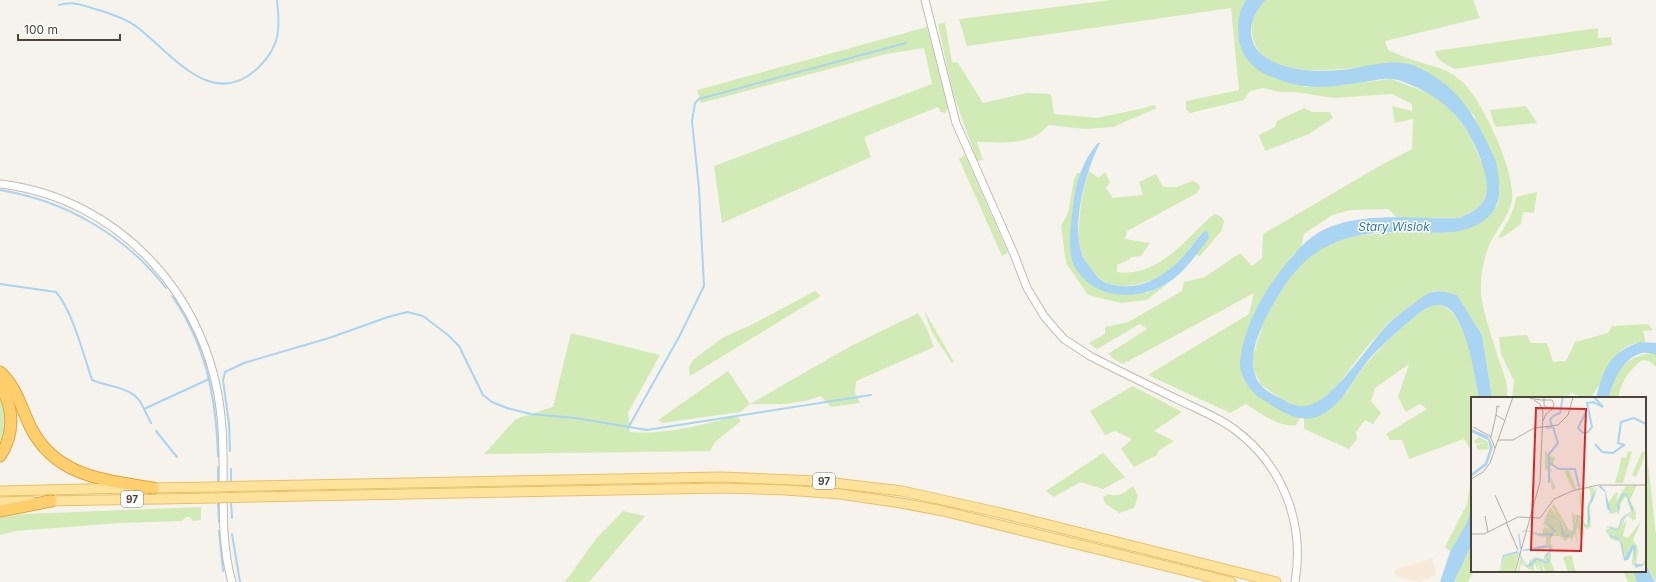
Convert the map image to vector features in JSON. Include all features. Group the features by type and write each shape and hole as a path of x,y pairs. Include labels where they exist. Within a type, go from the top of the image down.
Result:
{"highway":[{"path":"0,372 13,386 35,435 46,449 56,458 72,469 88,476 153,488"},
{"path":"0,386 7,399 11,416 9,437 0,456"},
{"path":"0,511 51,501"}],"main road":[{"name":"97","path":"0,491 722,477 783,478 840,483 946,500 1276,582"},
{"name":"97","path":"0,502 723,488 817,492 901,503 943,511 1231,582"}],"street":[{"path":"925,0 956,123 1035,303 1055,329 1076,347 1090,356 1234,429 1266,460 1278,477 1291,506 1298,541 1295,582"},
{"path":"0,184 40,192 70,203 111,226 147,256 171,284 192,315 205,345 215,376 219,397 224,460 226,548 232,582"}],"shaded area":[{"path":"1433,558 1436,575 1420,582 1396,577 1395,570"}],"green space":[{"path":"1111,0 1246,0 1243,4 1239,40 1304,87 1330,86 1391,79 1428,93 1448,106 1469,133 1482,164 1487,181 1487,193 1481,206 1470,213 1459,218 1397,218 1389,209 1350,210 1332,215 1304,234 1301,247 1290,258 1240,362 1282,411 1300,418 1296,425 1276,422 1246,404 1230,413 1148,375 1249,314 1254,293 1123,364 1108,354 1147,329 1140,324 1097,349 1089,343 1105,334 1105,327 1128,322 1182,291 1184,282 1205,277 1240,253 1252,266 1262,258 1263,234 1383,164 1412,149 1413,119 1395,123 1392,106 1412,111 1412,104 1392,94 1333,98 1296,92 1280,92 1263,88 1250,91 1244,100 1190,113 1186,109 1186,101 1239,90 1231,8 967,46 959,19"},
{"path":"1266,0 1473,0 1480,18 1385,41 1388,50 1445,70 1460,80 1478,102 1503,154 1512,187 1512,200 1505,218 1488,248 1482,270 1481,293 1486,318 1506,383 1507,397 1492,397 1482,335 1457,295 1434,291 1408,307 1387,324 1366,348 1336,387 1321,400 1307,407 1297,406 1283,400 1261,385 1254,370 1253,356 1265,318 1289,278 1307,258 1332,242 1354,236 1397,232 1447,233 1487,218 1498,205 1500,187 1474,115 1397,63 1336,70 1312,70 1290,68 1271,61 1258,50 1252,32 1252,23 1255,14"},
{"path":"945,23 952,62 958,63 983,103 1027,93 1051,94 1054,114 1097,118 1154,105 1157,108 1113,127 1085,129 1049,125 1038,134 1030,138 1015,142 977,142 983,160 977,161 952,90 938,24"},
{"path":"927,27 948,108 945,113 941,112 938,107 864,137 871,157 722,223 714,166 932,84 924,48 886,54 701,103 697,90"},
{"path":"1598,28 1598,38 1611,37 1612,45 1455,69 1440,60 1435,51"},
{"path":"1526,106 1537,123 1497,127 1494,124 1490,110"},
{"path":"1304,108 1312,112 1330,112 1333,118 1309,134 1265,151 1259,135 1275,127 1277,121"},
{"path":"965,155 1008,253 1002,256 959,159"},
{"path":"1089,171 1098,178 1105,172 1110,182 1106,188 1113,198 1143,195 1139,182 1156,174 1163,187 1176,187 1193,181 1198,184 1200,188 1197,193 1127,231 1125,239 1150,243 1141,256 1132,257 1117,265 1117,272 1132,272 1146,269 1159,263 1171,254 1214,214 1220,216 1224,221 1222,230 1200,256 1196,255 1199,250 1201,233 1180,261 1165,273 1141,284 1127,286 1112,285 1100,279 1096,275 1085,260 1081,249 1079,227 1081,202"},
{"path":"1077,173 1081,173 1074,197 1071,235 1088,282 1147,293 1168,283 1147,300 1121,303 1088,295 1066,263 1061,226 1068,213 1074,179"},
{"path":"1537,192 1534,213 1523,212 1521,224 1503,237 1498,238 1512,214 1516,197"},
{"path":"815,291 821,296 690,376 689,367 693,360 722,338 753,324"},
{"path":"1440,305 1450,311 1458,320 1468,345 1479,397 1471,397 1471,450 1464,439 1409,459 1402,440 1390,440 1386,434 1427,409 1420,404 1406,412 1398,397 1409,364 1375,388 1371,401 1381,413 1373,424 1365,420 1356,432 1357,439 1349,449 1304,429 1304,418 1312,418 1347,392 1363,367 1388,340 1420,312 1430,306"},
{"path":"925,312 954,362 952,363 933,334"},
{"path":"918,313 927,329 934,347 856,381 855,392 860,403 831,407 821,396 805,401 786,404 750,404 851,346"},
{"path":"1648,324 1653,330 1643,331 1646,342 1634,344 1617,354 1592,397 1581,397 1572,393 1566,397 1512,397 1514,381 1501,354 1499,337 1527,335 1531,343 1547,343 1553,362 1566,361 1575,342 1608,333 1612,326"},
{"path":"571,333 660,355 628,413 630,432 643,433 670,431 736,416 741,421 715,442 710,451 484,454 516,419 553,407"},
{"path":"1651,353 1656,355 1656,367 1649,361 1642,360 1626,377 1618,397 1609,397 1617,373 1627,362 1642,355"},
{"path":"728,371 750,404 740,412 662,423 658,420"},
{"path":"1133,386 1182,412 1154,431 1174,441 1158,451 1157,455 1134,467 1121,449 1132,439 1115,431 1105,435 1090,411"},
{"path":"0,397 5,410 6,430 0,450"},
{"path":"1646,445 1656,535 1656,582 1646,565"},
{"path":"1103,453 1125,477 1103,489 1080,482 1054,497 1046,491"},
{"path":"1471,477 1471,509 1466,524 1451,550 1442,576 1450,551 1445,547 1467,504"},
{"path":"1133,486 1138,496 1134,508 1119,513 1105,503 1103,497 1108,494 1122,494"},
{"path":"201,507 201,520 193,521 190,517 186,517 182,521 119,523 16,531 0,535 0,518 23,514"},
{"path":"623,511 645,516 589,582 565,582 596,539"},
{"path":"1471,546 1471,572 1473,572 1468,582 1454,582"},
{"path":"1623,572 1633,572 1637,582 1628,582"}],"water":[{"name":"Stary Wislok","path":"1246,0 1266,0 1256,13 1251,30 1253,43 1261,54 1272,61 1285,66 1315,71 1341,70 1388,63 1406,64 1415,66 1440,80 1459,98 1481,131 1496,161 1499,188 1498,201 1492,213 1479,224 1470,228 1461,231 1441,233 1390,232 1352,237 1335,242 1320,250 1306,261 1292,275 1280,293 1261,329 1256,342 1253,359 1255,376 1258,381 1268,391 1290,403 1305,406 1315,403 1326,396 1337,385 1392,320 1426,295 1436,291 1457,295 1482,335 1492,397 1479,397 1472,360 1463,330 1449,309 1440,305 1435,305 1425,309 1388,340 1362,368 1336,405 1321,415 1306,419 1285,413 1260,398 1252,391 1246,382 1241,372 1240,361 1248,327 1269,286 1307,241 1323,230 1340,223 1359,219 1400,217 1459,218 1472,212 1482,204 1487,193 1487,186 1476,146 1460,120 1438,100 1424,91 1409,84 1389,79 1329,87 1312,87 1286,82 1258,70 1246,58 1239,41 1239,20 1243,4"},
{"path":"1098,143 1100,143 1090,168 1081,199 1078,230 1079,245 1083,257 1101,280 1118,286 1138,285 1148,282 1162,275 1176,264 1207,230 1209,238 1191,262 1175,278 1158,288 1133,295 1120,295 1107,292 1095,287 1085,280 1076,269 1073,262 1070,239 1074,198 1084,164"},
{"path":"1640,342 1656,343 1656,355 1647,353 1638,354 1631,358 1624,365 1614,381 1609,397 1596,397 1602,378 1609,363 1621,351"},
{"path":"1471,509 1471,546 1454,582 1440,582 1451,550 1466,524"},
{"path":"1646,565 1655,582 1637,582 1633,572 1646,572"}],"waterway":[{"path":"59,5 68,3 77,4 122,18 137,27 179,64 194,74 210,82 226,84 242,79 259,67 272,51 277,36 279,19 277,0"},
{"path":"628,428 679,337 704,286 699,189 692,121 695,103 699,99 906,43"},
{"path":"0,190 48,202 92,223 132,252 150,269 166,288"},
{"path":"0,284 56,292 62,300 72,321 92,380 129,392 140,401 144,409 209,379"},
{"path":"172,296 193,333 207,372 215,413 218,456"},
{"path":"230,451 229,424 223,380 225,372 244,363 329,338 388,317 407,312 423,316 448,335 459,346 483,395 492,402 507,408 531,414 575,418 647,430 871,395"},
{"path":"144,409 151,423"},
{"path":"156,431 177,457"},
{"path":"218,467 218,485"},
{"path":"231,469 231,484"},
{"path":"218,501 219,522"},
{"path":"231,501 232,518"},
{"path":"219,531 223,571"},
{"path":"232,534 240,582"}]}
